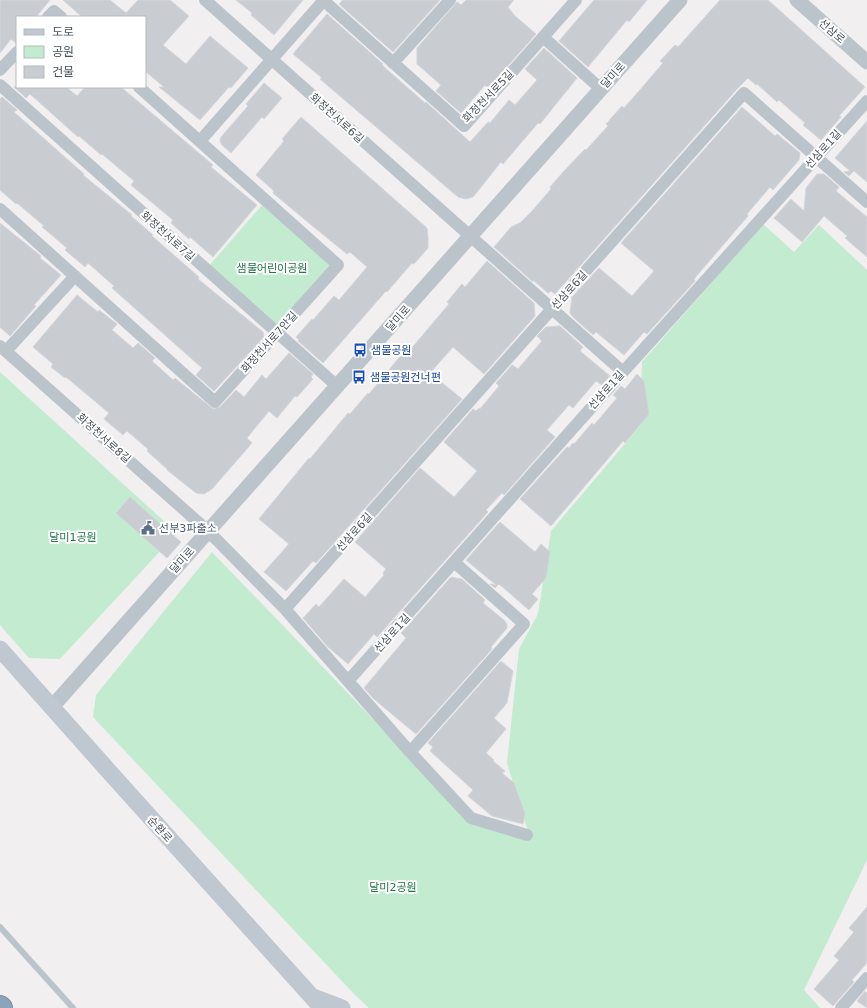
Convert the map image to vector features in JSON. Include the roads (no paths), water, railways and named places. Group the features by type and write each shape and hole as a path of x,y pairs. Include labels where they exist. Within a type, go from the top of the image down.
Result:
{"main road":[{"name":"순환로","path":"0,649 316,1004"},
{"path":"316,1004 342,1008"}],"street":[{"name":"화정천서로6길","path":"204,0 622,372"},
{"path":"200,141 324,0"},
{"name":"화정천서로5길","path":"324,0 464,126 576,0"},
{"path":"393,63 450,0"},
{"name":"달미로","path":"52,707 680,0"},
{"name":"선삼로","path":"797,0 867,62"},
{"path":"49,16 54,10 60,16"},
{"path":"543,37 600,89"},
{"path":"0,70 16,53"},
{"name":"화정천서로7길","path":"0,85 337,386"},
{"name":"화정천서로7안길","path":"0,209 216,402 338,266 140,88"},
{"name":"선삼로6길","path":"285,609 744,93 867,202"},
{"name":"선삼로1길","path":"348,681 622,372 867,101"},
{"path":"3,349 76,276"},
{"name":"화정천서로8길","path":"3,349 208,531 285,609 410,752"},
{"path":"454,562 524,624 410,752 471,818 527,835"},
{"path":"841,1008 867,978"}],"lane":[{"path":"0,927 73,1008"}],"place":[{"name":"샘물공원","path":"360,350"},
{"name":"샘물공원건너편","path":"359,377"},
{"name":"선부3파출소","path":"148,528"}],"park label":[{"name":"샘물어린이공원","path":"272,268"},
{"name":"달미1공원","path":"73,537"},
{"name":"달미2공원","path":"393,887"}]}
